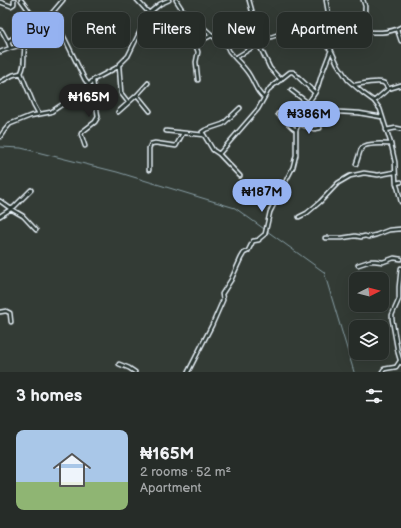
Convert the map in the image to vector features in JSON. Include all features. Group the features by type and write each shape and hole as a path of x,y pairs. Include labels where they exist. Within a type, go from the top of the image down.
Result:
{"street":[{"path":"0,2 11,6 14,4 14,0"},
{"path":"21,0 30,12"},
{"path":"56,0 60,4"},
{"path":"53,12 63,0"},
{"path":"137,0 148,12"},
{"path":"158,0 160,4"},
{"path":"150,12 160,4 169,0"},
{"path":"176,0 185,14 212,36 205,39"},
{"path":"249,0 252,12"},
{"path":"326,0 328,12"},
{"path":"363,0 365,12"},
{"path":"372,33 389,32 401,27"},
{"path":"397,29 401,41"},
{"path":"0,30 2,31 10,47"},
{"path":"0,137 10,124 30,116 51,112 89,85 93,80 116,68 128,56 138,36"},
{"path":"64,37 85,80 89,85"},
{"path":"8,42 12,39"},
{"path":"0,52 10,47 21,45 24,46 25,61 24,69 21,74"},
{"path":"197,48 198,52 196,62 198,80"},
{"path":"228,48 247,70 258,93 264,98"},
{"path":"236,58 252,48"},
{"path":"260,48 270,68 281,80"},
{"path":"331,50 344,76 374,101 380,109 391,144 395,162 396,183 401,202"},
{"path":"188,372 223,300 222,294 231,280 241,258 248,251 254,241 259,240 265,234 270,212 293,166 296,155 296,130 308,103 315,93 331,50"},
{"path":"119,65 121,90 128,102"},
{"path":"219,154 258,109 270,88 290,72 293,72 315,93"},
{"path":"21,74 38,114"},
{"path":"0,82 13,75 21,74"},
{"path":"85,146 81,134 95,122 98,116 93,80"},
{"path":"118,112 137,95 148,82"},
{"path":"353,85 382,82 388,89"},
{"path":"374,101 384,91 401,85"},
{"path":"291,90 308,103"},
{"path":"137,95 150,111"},
{"path":"240,108 223,124 202,132 213,150 219,154 240,176"},
{"path":"339,112 382,116"},
{"path":"278,114 296,130"},
{"path":"299,124 314,129 320,128"},
{"path":"386,130 401,128"},
{"path":"166,131 204,135"},
{"path":"149,170 151,144 155,143 176,146 183,133"},
{"path":"356,164 361,148 364,145 391,144"},
{"path":"300,217 320,202 338,183 350,176 364,173 378,175 395,172"},
{"path":"396,183 401,182"},
{"path":"0,216 11,209 31,190"},
{"path":"0,201 24,216 36,230"},
{"path":"325,238 355,236 368,237 389,230 401,229"},
{"path":"397,230 401,233"},
{"path":"358,265 375,260 383,262 394,258 401,259"},
{"path":"382,372 384,369 396,367 400,362 392,315 400,294 398,287 401,268"},
{"path":"0,312 10,312 11,322"},
{"path":"119,364 135,372"}],"waterway":[{"path":"0,147 21,148 117,172 235,208 324,272 354,372"}]}
